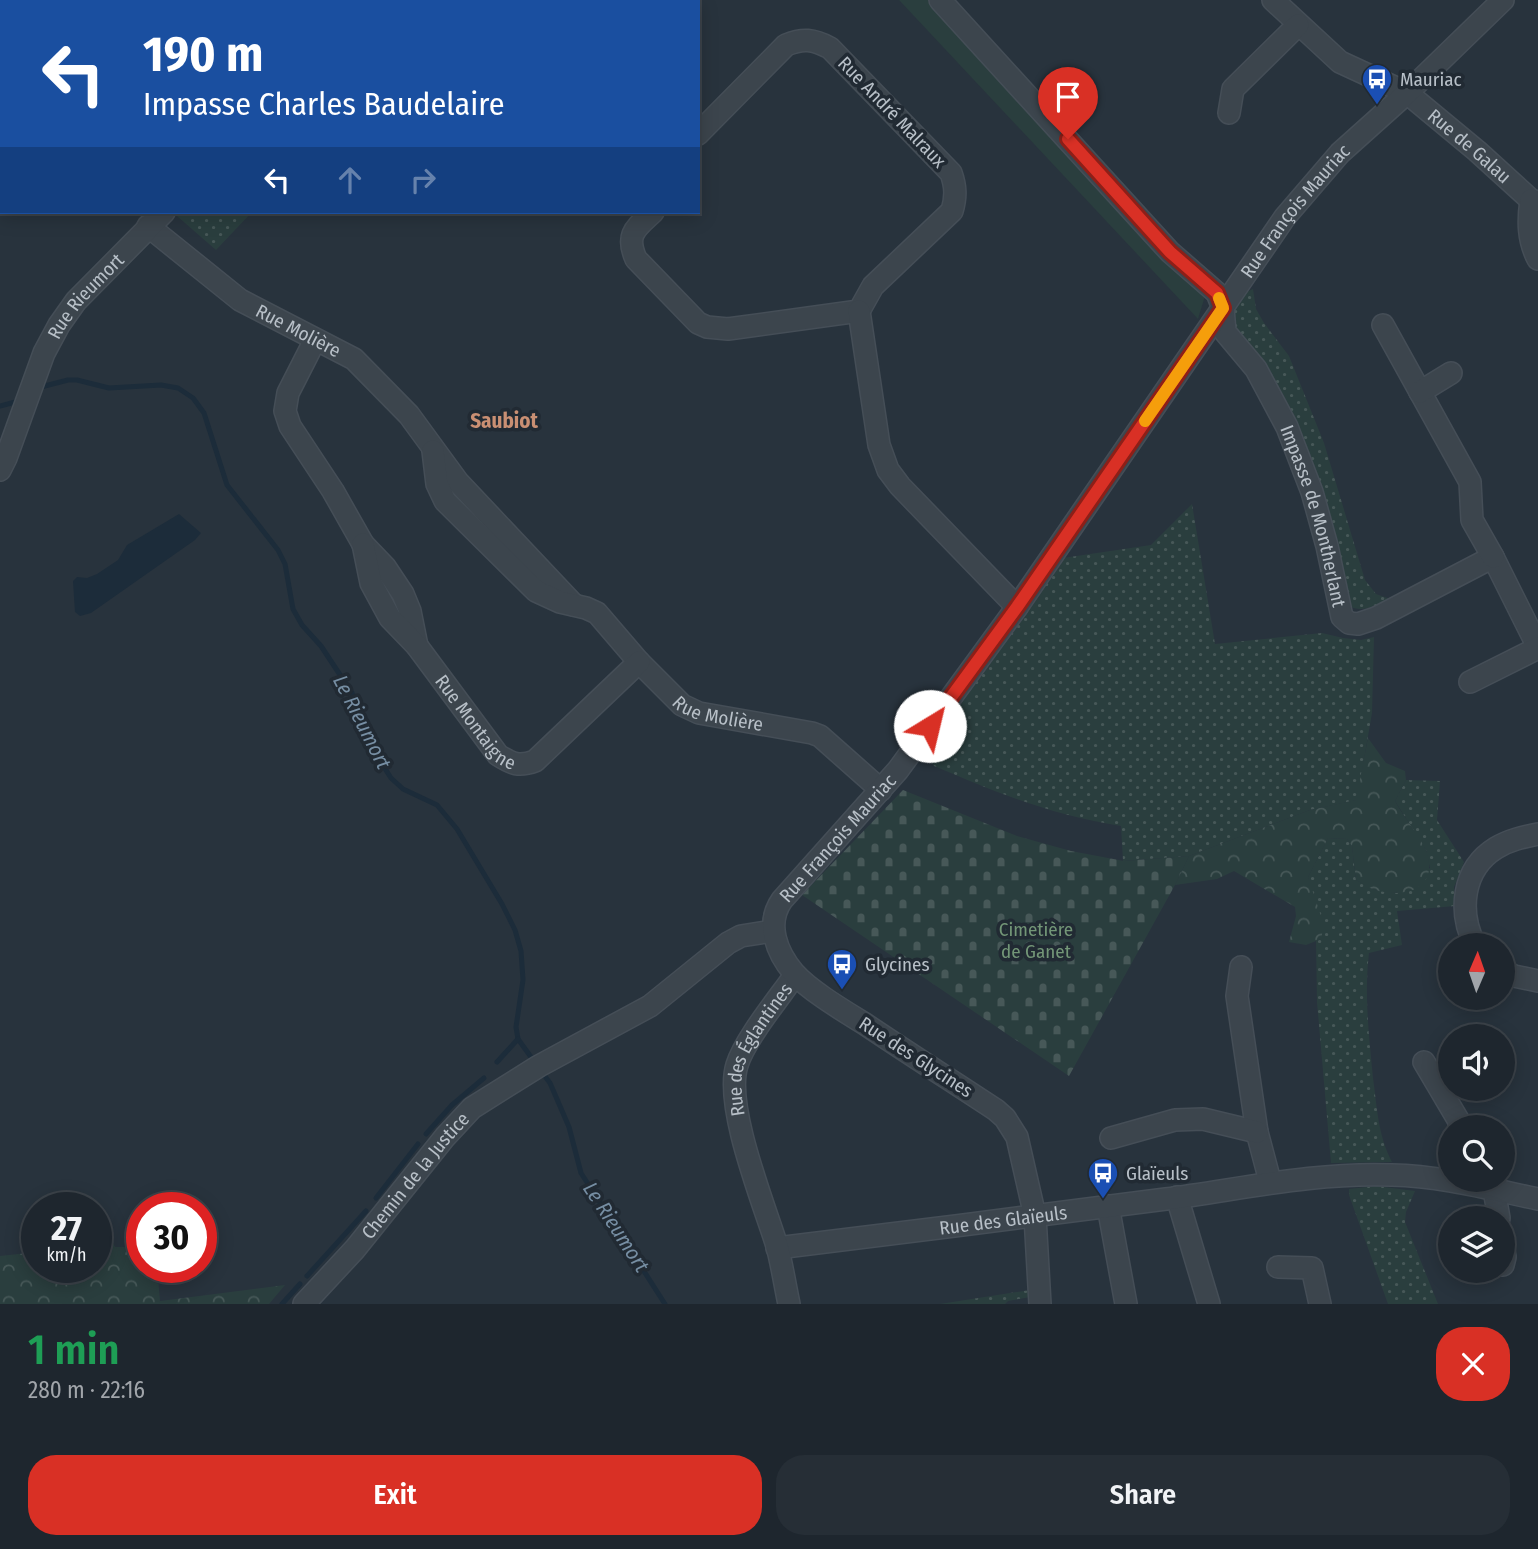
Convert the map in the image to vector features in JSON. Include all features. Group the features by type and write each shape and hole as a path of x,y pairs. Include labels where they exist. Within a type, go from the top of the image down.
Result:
{"street":[{"path":"940,0 1170,252 1217,293 1223,308"},
{"name":"Rue de Galau","path":"1273,0 1340,62 1407,93 1534,201 1528,221 1530,238 1538,259"},
{"name":"Rue François Mauriac","path":"773,923 782,900 898,770 1017,607 1293,208 1340,153 1407,93 1503,0"},
{"path":"1229,113 1233,89 1298,25"},
{"name":"Rue André Malraux","path":"700,132 786,45 798,40 816,40 830,48 951,173 956,197 951,211 873,286 859,312"},
{"path":"651,214 636,228 631,237 631,247 636,258 698,323 707,327 728,329 859,312 877,437 888,470 900,486 1017,607"},
{"name":"Rue Molière","path":"156,219 240,300 354,359 409,415 458,482 574,605 586,607 603,619 639,662 682,705 699,713 812,733 881,790"},
{"name":"Rue Rieumort","path":"0,470 44,353 59,325 76,302 156,219"},
{"name":"Impasse de Montherlant","path":"1223,308 1225,332 1256,369 1287,427 1312,492 1327,546 1337,600 1342,617 1346,621 1358,624 1376,618 1493,557"},
{"path":"1383,325 1470,482 1472,520 1538,647 1470,682"},
{"name":"Rue Montaigne","path":"315,340 288,393 285,411 290,426 333,491 363,544 385,567 403,594 410,611 417,646 498,755 513,765 525,765 535,761 639,662"},
{"path":"1420,392 1451,373"},
{"path":"1469,933 1464,907 1468,884 1478,864 1495,849 1516,839 1538,834"},
{"name":"Rue des Glycines","path":"773,923 783,957 795,975 1005,1118 1017,1137 1035,1216 1040,1304"},
{"name":"Chemin de la Justice","path":"304,1304 355,1249 445,1137 472,1108 539,1066 650,1006 728,943 773,923"},
{"path":"1241,967 1237,996 1256,1132 1270,1181"},
{"name":"Rue des Églantines","path":"789,1304 777,1248 752,1174 734,1092 734,1078 743,1050 795,975"},
{"path":"1516,976 1538,981"},
{"path":"1424,1062 1455,1115"},
{"path":"1111,1138 1175,1120 1203,1119 1256,1132"},
{"name":"Rue des Glaïeuls","path":"777,1248 1177,1197 1270,1181 1360,1174 1438,1180"},
{"name":"Rue des Glaïeuls","path":"1504,1192 1538,1199"},
{"path":"1177,1197 1209,1304"},
{"path":"1108,1206 1126,1304"},
{"path":"1278,1267 1312,1268 1320,1304"}],"green space":[{"path":"899,0 931,0 1205,296 1198,319"},
{"path":"180,214 250,214 216,250 177,216"},
{"path":"1253,289 1256,309 1289,356 1324,443 1365,580 1376,594 1390,599 1374,606 1358,609 1346,605 1336,550 1234,325 1236,303"},
{"path":"1192,504 1215,644 1322,633 1361,640 1374,637 1372,713 1357,800 1310,810 1189,856 1123,861 1121,826 1048,809 934,766 927,754 928,747 1063,558 1151,545"},
{"path":"1368,738 1386,763 1405,771 1406,780 1395,801 1427,853 1428,876 1423,883 1407,892 1397,893 1370,888 1356,880 1352,846 1347,839 1328,838 1308,877 1324,925 1321,939 1306,945 1289,942 1296,916 1295,907 1234,871 1217,879 1175,885 1189,856 1310,810 1356,800"},
{"path":"1406,780 1440,781 1437,820 1464,862 1454,887 1455,906 1397,911 1402,945 1369,953 1367,1000 1373,1078 1381,1132 1392,1162 1331,1163 1317,1002 1316,941 1321,939 1308,877 1328,838 1347,839 1352,846 1356,880 1375,890 1397,893 1430,868 1426,850 1395,801"},
{"name":"Cimetière de Ganet","path":"903,790 1017,836 1071,851 1124,861 1189,856 1069,1076 802,895"},
{"path":"1376,1186 1415,1191 1406,1212 1405,1222 1438,1304 1388,1304 1349,1195 1349,1189"},
{"path":"112,1241 115,1247 126,1247 126,1283 158,1283 160,1301 285,1285 269,1304 0,1304 0,1256 21,1254 21,1283 112,1283"},
{"path":"1030,1290 1030,1297 1005,1304 940,1304"}],"water":[{"path":"179,514 201,533 195,540 91,613 80,616 75,612 73,581 77,577 87,578 97,574 118,560 127,545"}],"waterway":[{"name":"Le Rieumort","path":"37,388 68,380 109,388 161,385 178,388 193,398 204,413 227,485 278,550 285,564 293,609 352,693 375,753 391,778 403,789 437,805 457,829 502,904 515,930 521,951 523,980 516,1027 518,1039 536,1064"},
{"name":"Le Rieumort","path":"0,406 19,401"},
{"path":"497,1062 518,1039"},
{"name":"Le Rieumort","path":"541,1071 550,1083 569,1127 581,1173 665,1304"},
{"path":"426,1134 452,1105 484,1078"},
{"path":"376,1198 418,1144"},
{"path":"307,1276 366,1211"},
{"path":"282,1304 300,1284"}],"slow traffic":[{"path":"1145,421 1223,308 1219,298"}],"place":[{"name":"Mauriac","path":"1377,106"},
{"name":"Glycines","path":"842,991"},
{"name":"Glaïeuls","path":"1103,1200"}],"district":[{"name":"Saubiot","path":"504,421"}],"route":[{"path":"930,726 1017,607 1223,308 1217,293 1170,252 1068,139"}]}
